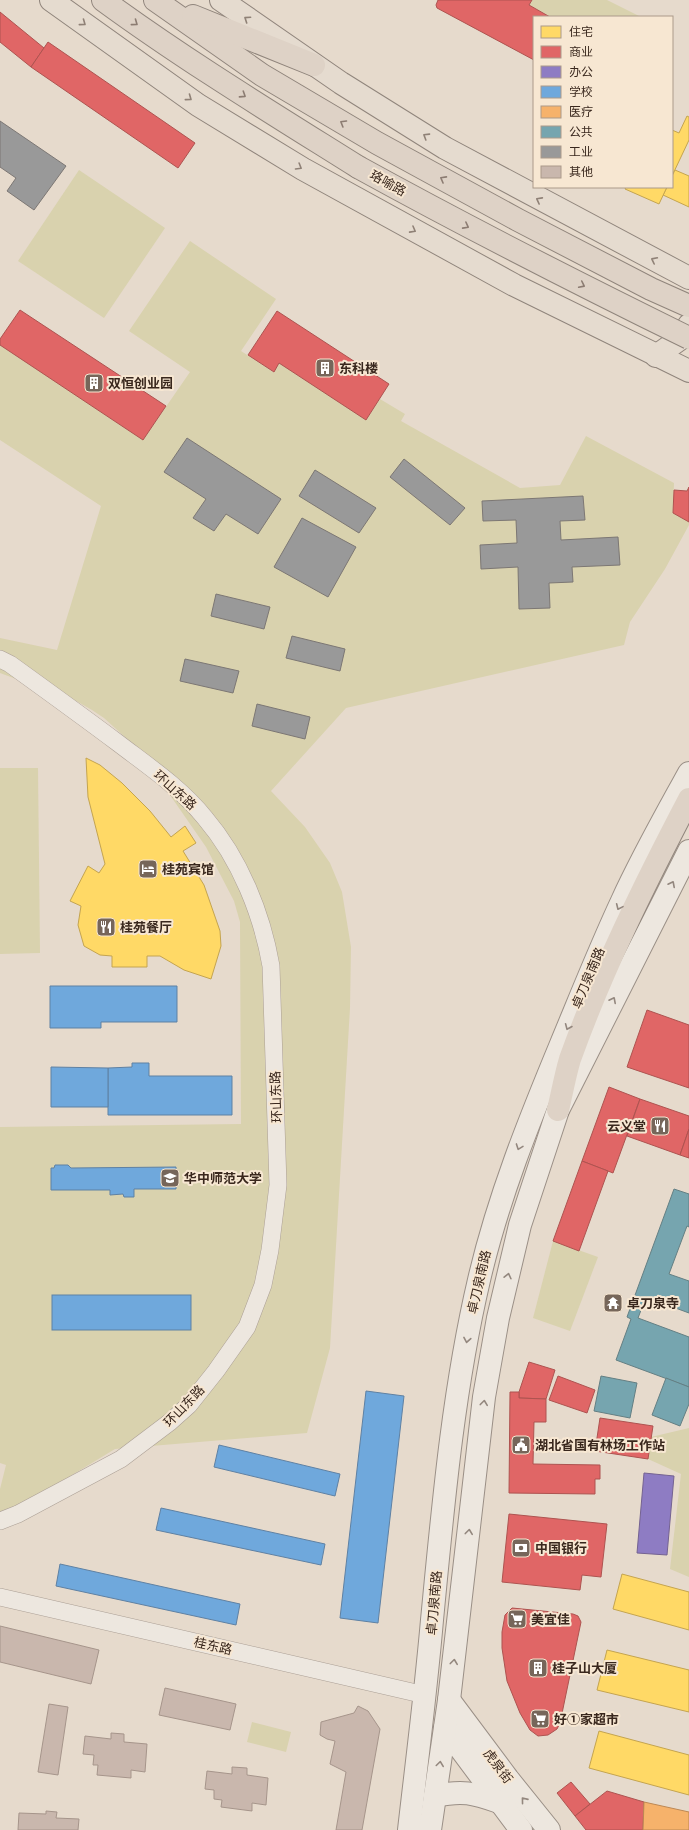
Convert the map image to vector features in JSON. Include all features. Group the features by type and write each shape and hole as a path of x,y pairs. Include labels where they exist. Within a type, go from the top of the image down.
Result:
{"highway":[{"name":"珞喻路","path":"103,0 159,41 358,167 462,224 564,277 689,338"},
{"path":"157,1 314,65"},
{"path":"157,1 262,75 377,143 518,220 651,289 689,306"},
{"path":"651,289 689,319"},
{"path":"558,1110 570,1060 603,978 638,900 689,799"}],"main road":[{"path":"51,0 198,105 303,169 514,285 689,371"},
{"path":"221,0 314,65 445,148 688,279"},
{"path":"656,356 680,339 689,325"},
{"name":"卓刀泉南路","path":"409,1830 425,1695 456,1398 472,1312 493,1229 530,1118 605,939 642,860 689,773"},
{"name":"卓刀泉南路","path":"430,1830 449,1700 491,1356 520,1225 558,1110 689,851"},
{"name":"虎泉街","path":"449,1700 508,1779 549,1830"},
{"name":"虎泉街","path":"444,1728 521,1830"},
{"path":"435,1796 451,1793 471,1793 499,1802"}],"street":[{"name":"环山东路","path":"0,659 10,664 157,772 205,818 221,840 240,872 256,907 266,937 271,966 278,1185 270,1250 263,1285 255,1308 247,1327 216,1371 189,1405 164,1427 121,1459 18,1514 0,1521"},
{"name":"桂东路","path":"0,1597 425,1695"}],"shaded area":[{"path":"532,0 607,0 639,16 548,16 529,5"},
{"path":"79,170 165,228 104,318 18,261"},
{"path":"190,241 276,299 241,351 273,372 279,363 366,420 380,399 405,414 401,421 520,488 560,485 586,436 674,483 673,513 689,522 689,525 665,569 630,622 624,645 346,708 271,791 305,827 330,863 342,892 351,947 350,1008 330,1348 307,1433 115,1449 16,1509 0,1515 0,1489 6,1465 0,1463 0,1127 241,1124 240,922 234,901 206,847 138,749 104,718 78,702 0,673 0,638 57,650 101,506 0,440 0,345 143,440 190,372 129,331"},
{"path":"0,768 38,768 40,953 0,954"},
{"path":"553,1241 598,1257 570,1331 533,1318"},
{"path":"689,1428 689,1577 670,1569 681,1474 648,1459 651,1437"},
{"path":"252,1722 291,1732 286,1752 247,1742"}],"building: 住宅":[{"path":"687,116 689,117 689,140 673,174 673,130 679,133"},
{"path":"675,170 689,176 689,207 663,195 666,188 673,188 673,174"},
{"path":"626,188 667,188 659,204"},
{"name":"桂苑宾馆","path":"86,758 100,765 122,783 150,811 171,837 185,826 196,843 183,851 204,885 220,931 221,946 211,979 184,970 160,956 147,956 147,967 112,967 112,956 100,955 84,946 78,925 81,906 70,901 88,866 99,873 105,864 88,797"},
{"path":"622,1574 689,1592 689,1630 613,1609"},
{"path":"607,1650 689,1670 689,1712 597,1690"},
{"path":"599,1731 689,1755 689,1795 589,1768"}],"building: 商业":[{"path":"438,0 532,0 529,5 548,16 533,16 533,59 437,8 436,5"},
{"path":"0,12 44,48 31,67 0,42"},
{"path":"48,42 195,143 178,168 31,67"},
{"name":"双恒创业园","path":"20,310 166,406 143,440 0,345 0,339"},
{"name":"东科楼","path":"277,311 389,384 366,420 279,363 274,372 248,355"},
{"path":"689,487 689,522 673,513 674,490 687,491"},
{"path":"647,1010 689,1025 689,1088 627,1067"},
{"path":"609,1087 640,1099 613,1173 582,1161"},
{"path":"640,1099 689,1116 689,1129 680,1155 627,1136"},
{"path":"689,1129 689,1158 680,1155"},
{"path":"582,1161 608,1171 579,1251 553,1241"},
{"path":"529,1362 555,1370 546,1399 519,1398 519,1392"},
{"path":"558,1376 595,1390 587,1413 549,1400"},
{"path":"510,1392 519,1392 519,1398 546,1399 546,1422 534,1422 533,1464 600,1465 600,1479 595,1479 595,1494 509,1493"},
{"path":"600,1418 653,1426 648,1459 595,1451"},
{"path":"509,1514 607,1524 601,1577 582,1575 580,1590 502,1582"},
{"name":"桂子山大厦","path":"512,1608 573,1614 578,1616 581,1622 560,1723 557,1729 548,1735 538,1736 530,1730 520,1713 507,1681 502,1648 502,1632 505,1615"},
{"path":"571,1782 590,1804 575,1816 557,1793"},
{"path":"607,1791 644,1802 643,1830 586,1830 575,1816"}],"building: 办公":[{"path":"644,1473 674,1476 667,1555 637,1553"}],"building: 学校":[{"path":"50,986 177,986 177,1022 101,1022 101,1028 50,1028"},
{"path":"132,1063 149,1063 149,1076 232,1076 232,1115 108,1115 108,1068 132,1067"},
{"path":"51,1067 108,1068 108,1107 51,1107"},
{"path":"55,1165 68,1165 71,1168 176,1167 176,1189 134,1189 134,1197 124,1197 123,1194 110,1195 110,1190 51,1190 51,1168 54,1168"},
{"path":"52,1295 191,1295 191,1330 52,1330"},
{"path":"366,1391 404,1396 378,1623 340,1618"},
{"path":"219,1445 340,1474 335,1496 214,1467"},
{"path":"161,1508 325,1544 321,1565 156,1530"},
{"path":"60,1564 240,1604 236,1625 56,1586"}],"building: 医疗":[{"path":"644,1802 689,1812 689,1830 643,1830"}],"building: 公共":[{"path":"674,1189 689,1194 689,1227 687,1226 669,1274 689,1281 689,1313 646,1297 638,1318 689,1337 689,1387 616,1360 631,1319 627,1317"},
{"path":"601,1376 637,1383 630,1418 594,1411"},
{"path":"666,1378 689,1387 689,1404 680,1426 652,1415"}],"building: 工业":[{"path":"0,121 66,166 34,210 7,191 16,178 0,167"},
{"path":"187,438 281,499 258,534 226,514 214,531 193,518 206,499 164,472"},
{"path":"404,459 465,508 450,525 390,477"},
{"path":"315,470 376,508 359,533 299,496"},
{"path":"583,496 585,520 560,521 561,540 618,537 620,565 572,567 573,582 549,583 550,608 519,609 518,567 481,569 480,545 517,543 516,520 483,521 482,501"},
{"path":"302,518 356,547 328,597 274,567"},
{"path":"216,594 270,607 264,629 211,616"},
{"path":"292,636 345,649 340,671 286,658"},
{"path":"185,659 239,671 233,693 180,681"},
{"path":"257,704 310,717 305,739 252,726"}],"building: 其他":[{"path":"0,1626 99,1650 91,1684 0,1662"},
{"path":"165,1688 236,1704 230,1730 159,1715"},
{"path":"49,1704 68,1707 58,1775 38,1772"},
{"path":"358,1706 368,1711 380,1729 362,1830 336,1830 346,1772 330,1764 335,1741 320,1735 321,1722 354,1713"},
{"path":"111,1733 124,1734 124,1742 147,1744 145,1772 131,1770 131,1778 97,1775 98,1765 93,1765 94,1755 83,1754 85,1736 111,1739"},
{"path":"232,1767 247,1768 247,1775 268,1778 266,1805 252,1803 252,1811 221,1807 222,1800 214,1799 214,1790 205,1789 207,1771 232,1774"},
{"path":"46,1811 57,1812 56,1818 79,1819 78,1830 18,1830 19,1813 46,1814"}],"place":[{"name":"东科楼","path":"325,368"},
{"name":"双恒创业园","path":"94,383"},
{"name":"桂苑宾馆","path":"148,869"},
{"name":"桂苑餐厅","path":"106,927"},
{"name":"云义堂","path":"660,1126"},
{"name":"华中师范大学","path":"170,1178"},
{"name":"卓刀泉寺","path":"613,1303"},
{"name":"湖北省国有林场工作站","path":"521,1445"},
{"name":"中国银行","path":"521,1548"},
{"name":"美宜佳","path":"517,1619"},
{"name":"桂子山大厦","path":"538,1668"},
{"name":"好①家超市","path":"540,1719"}]}
